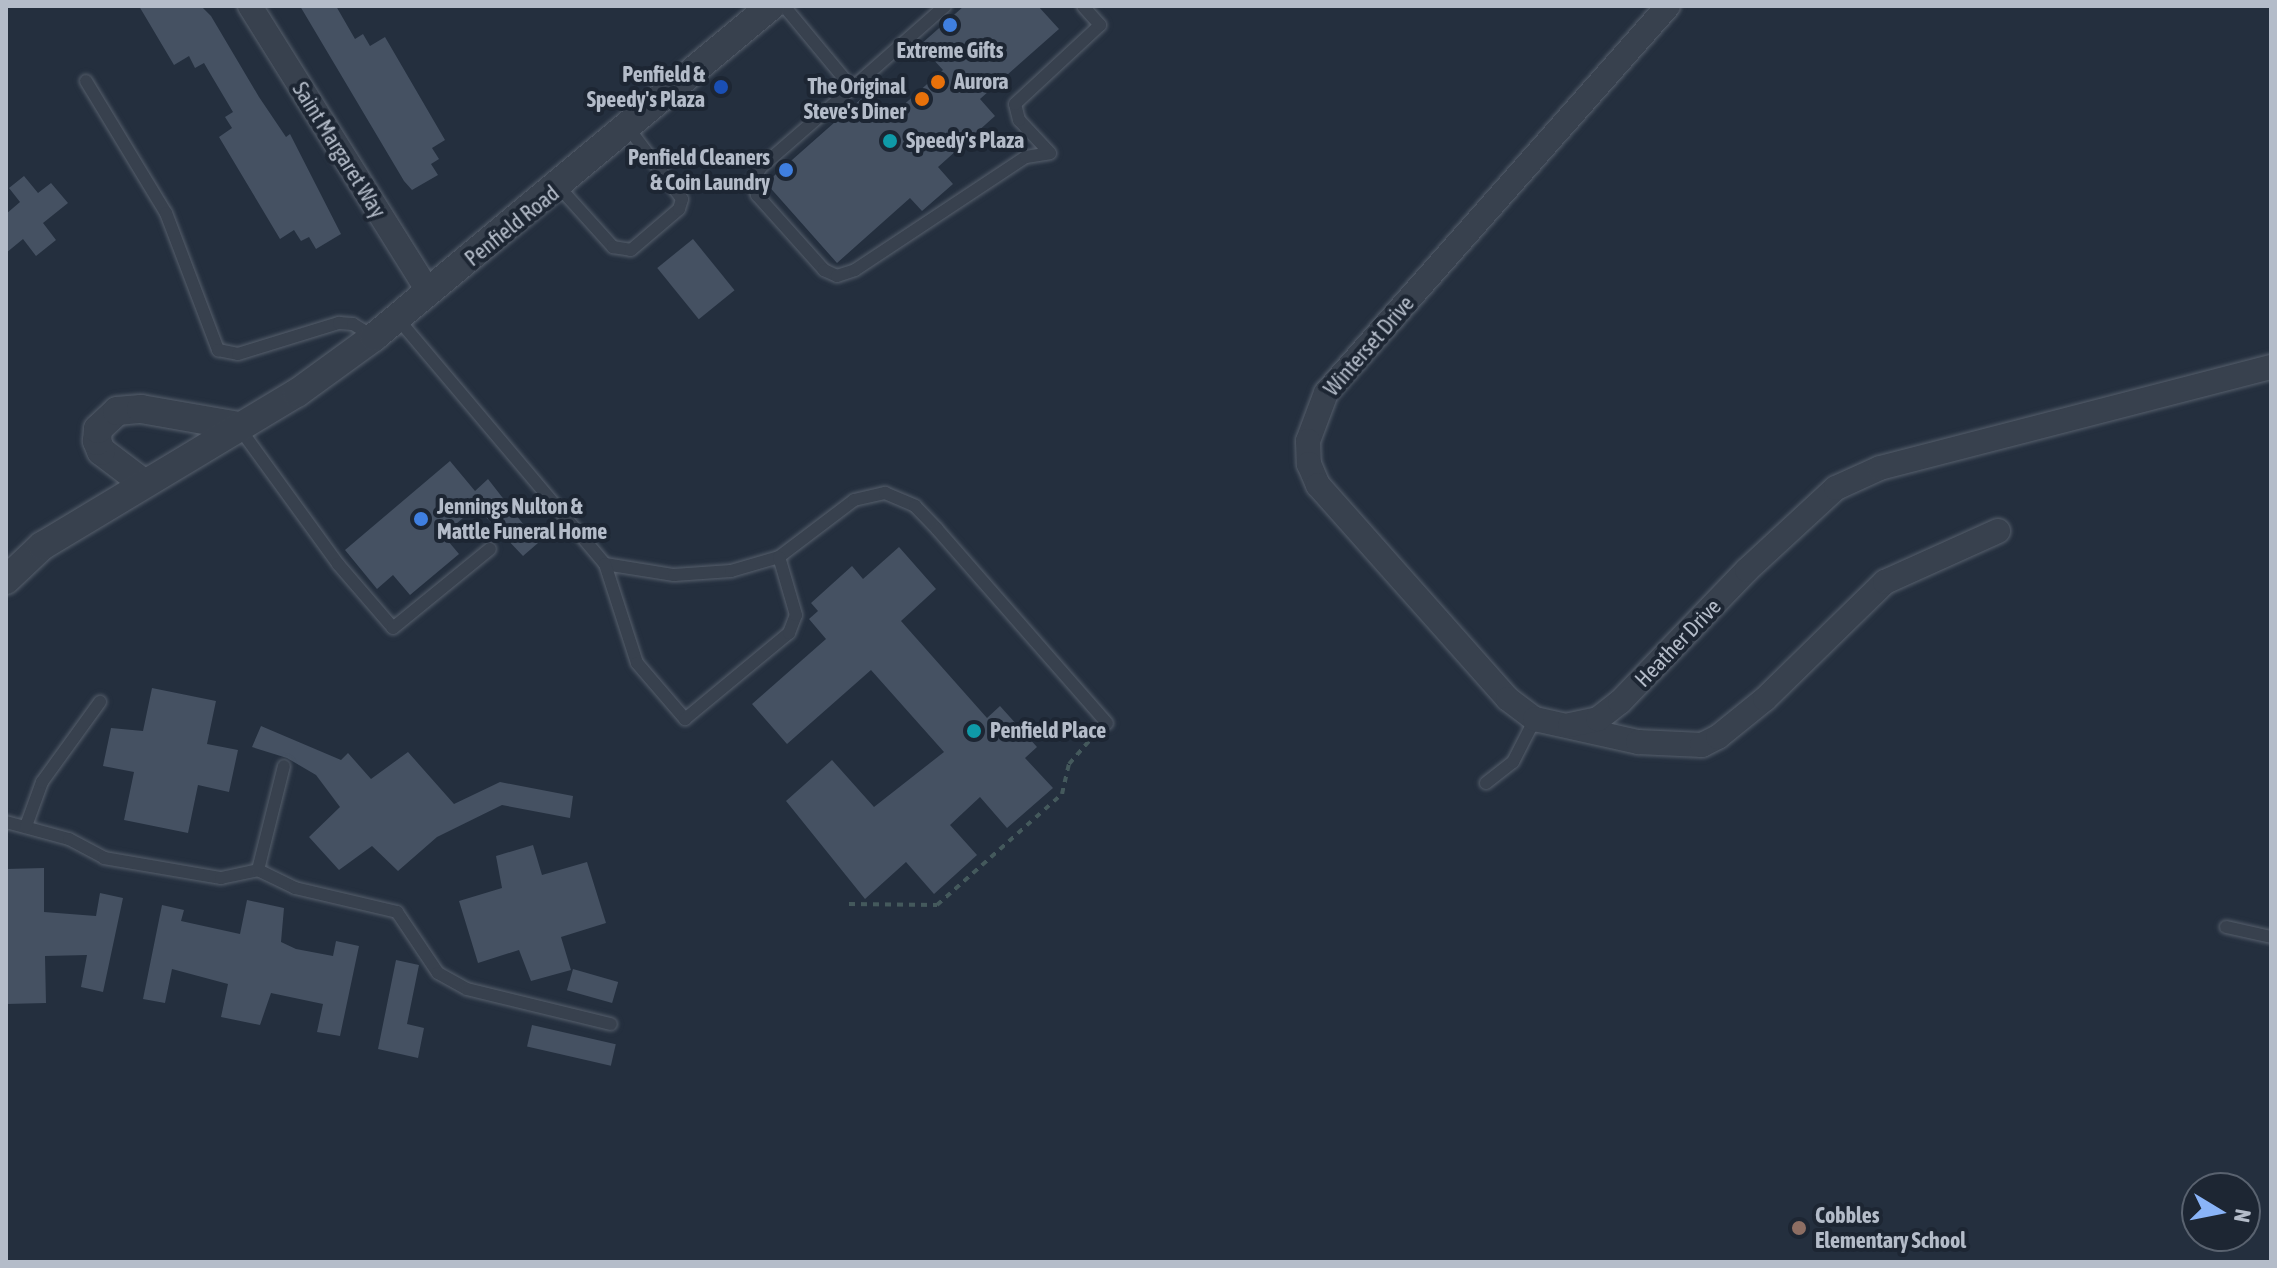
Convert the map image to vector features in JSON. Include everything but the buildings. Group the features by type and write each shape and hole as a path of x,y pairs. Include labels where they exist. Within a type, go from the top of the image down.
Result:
{"street":[{"name":"Saint Margaret Way","path":"250,6 429,293"},
{"name":"Penfield Road","path":"6,580 42,546 142,482 297,393 398,319 629,129 771,6"},
{"name":"Winterset Drive","path":"1545,722 1508,699 1318,485 1309,464 1308,441 1326,393 1668,6"},
{"name":"Heather Drive","path":"1545,722 1598,719 1620,702 1747,570 1836,488 1880,468 2271,367"},
{"path":"142,482 101,451 97,441 98,429 117,411 141,409 238,426"},
{"path":"1545,722 1638,742 1702,745 1765,699 1885,582 1998,531"}],"lane":[{"path":"784,6 852,88"},
{"path":"945,6 761,167 753,181 757,195 824,270 837,276 855,270 1026,157 1050,153 1019,120 1015,104 1021,93 1100,25 1083,6"},
{"path":"86,81 166,213 218,350 238,354 339,323 353,324 374,337"},
{"path":"559,187 613,247 631,250 679,209 682,199 629,129"},
{"path":"398,319 605,564 637,663 685,719 789,633 796,615 779,557"},
{"path":"238,426 338,564 393,628 490,549"},
{"path":"605,564 674,575 731,571 779,557 854,500 885,493 915,506 1107,723"},
{"path":"26,826 42,782 100,702"},
{"path":"1486,783 1513,762 1545,722"},
{"path":"258,870 284,766"},
{"path":"6,822 69,839 104,858 183,874 221,878 258,870 295,888 397,912 438,973 467,989 611,1024"},
{"path":"2226,927 2271,937"}],"path":[{"path":"849,904 937,905 1062,794 1075,753 1107,723"}],"place":[{"name":"Extreme Gifts","path":"950,25"},
{"name":"Aurora","path":"938,82"},
{"name":"Penfield & Speedy's Plaza","path":"721,87"},
{"name":"The Original Steve's Diner","path":"922,99"},
{"name":"Speedy's Plaza","path":"890,141"},
{"name":"Penfield Cleaners & Coin Laundry","path":"786,170"},
{"name":"Jennings Nulton & Mattle Funeral Home","path":"421,519"},
{"name":"Penfield Place","path":"974,731"},
{"name":"Cobbles Elementary School","path":"1799,1228"}]}
